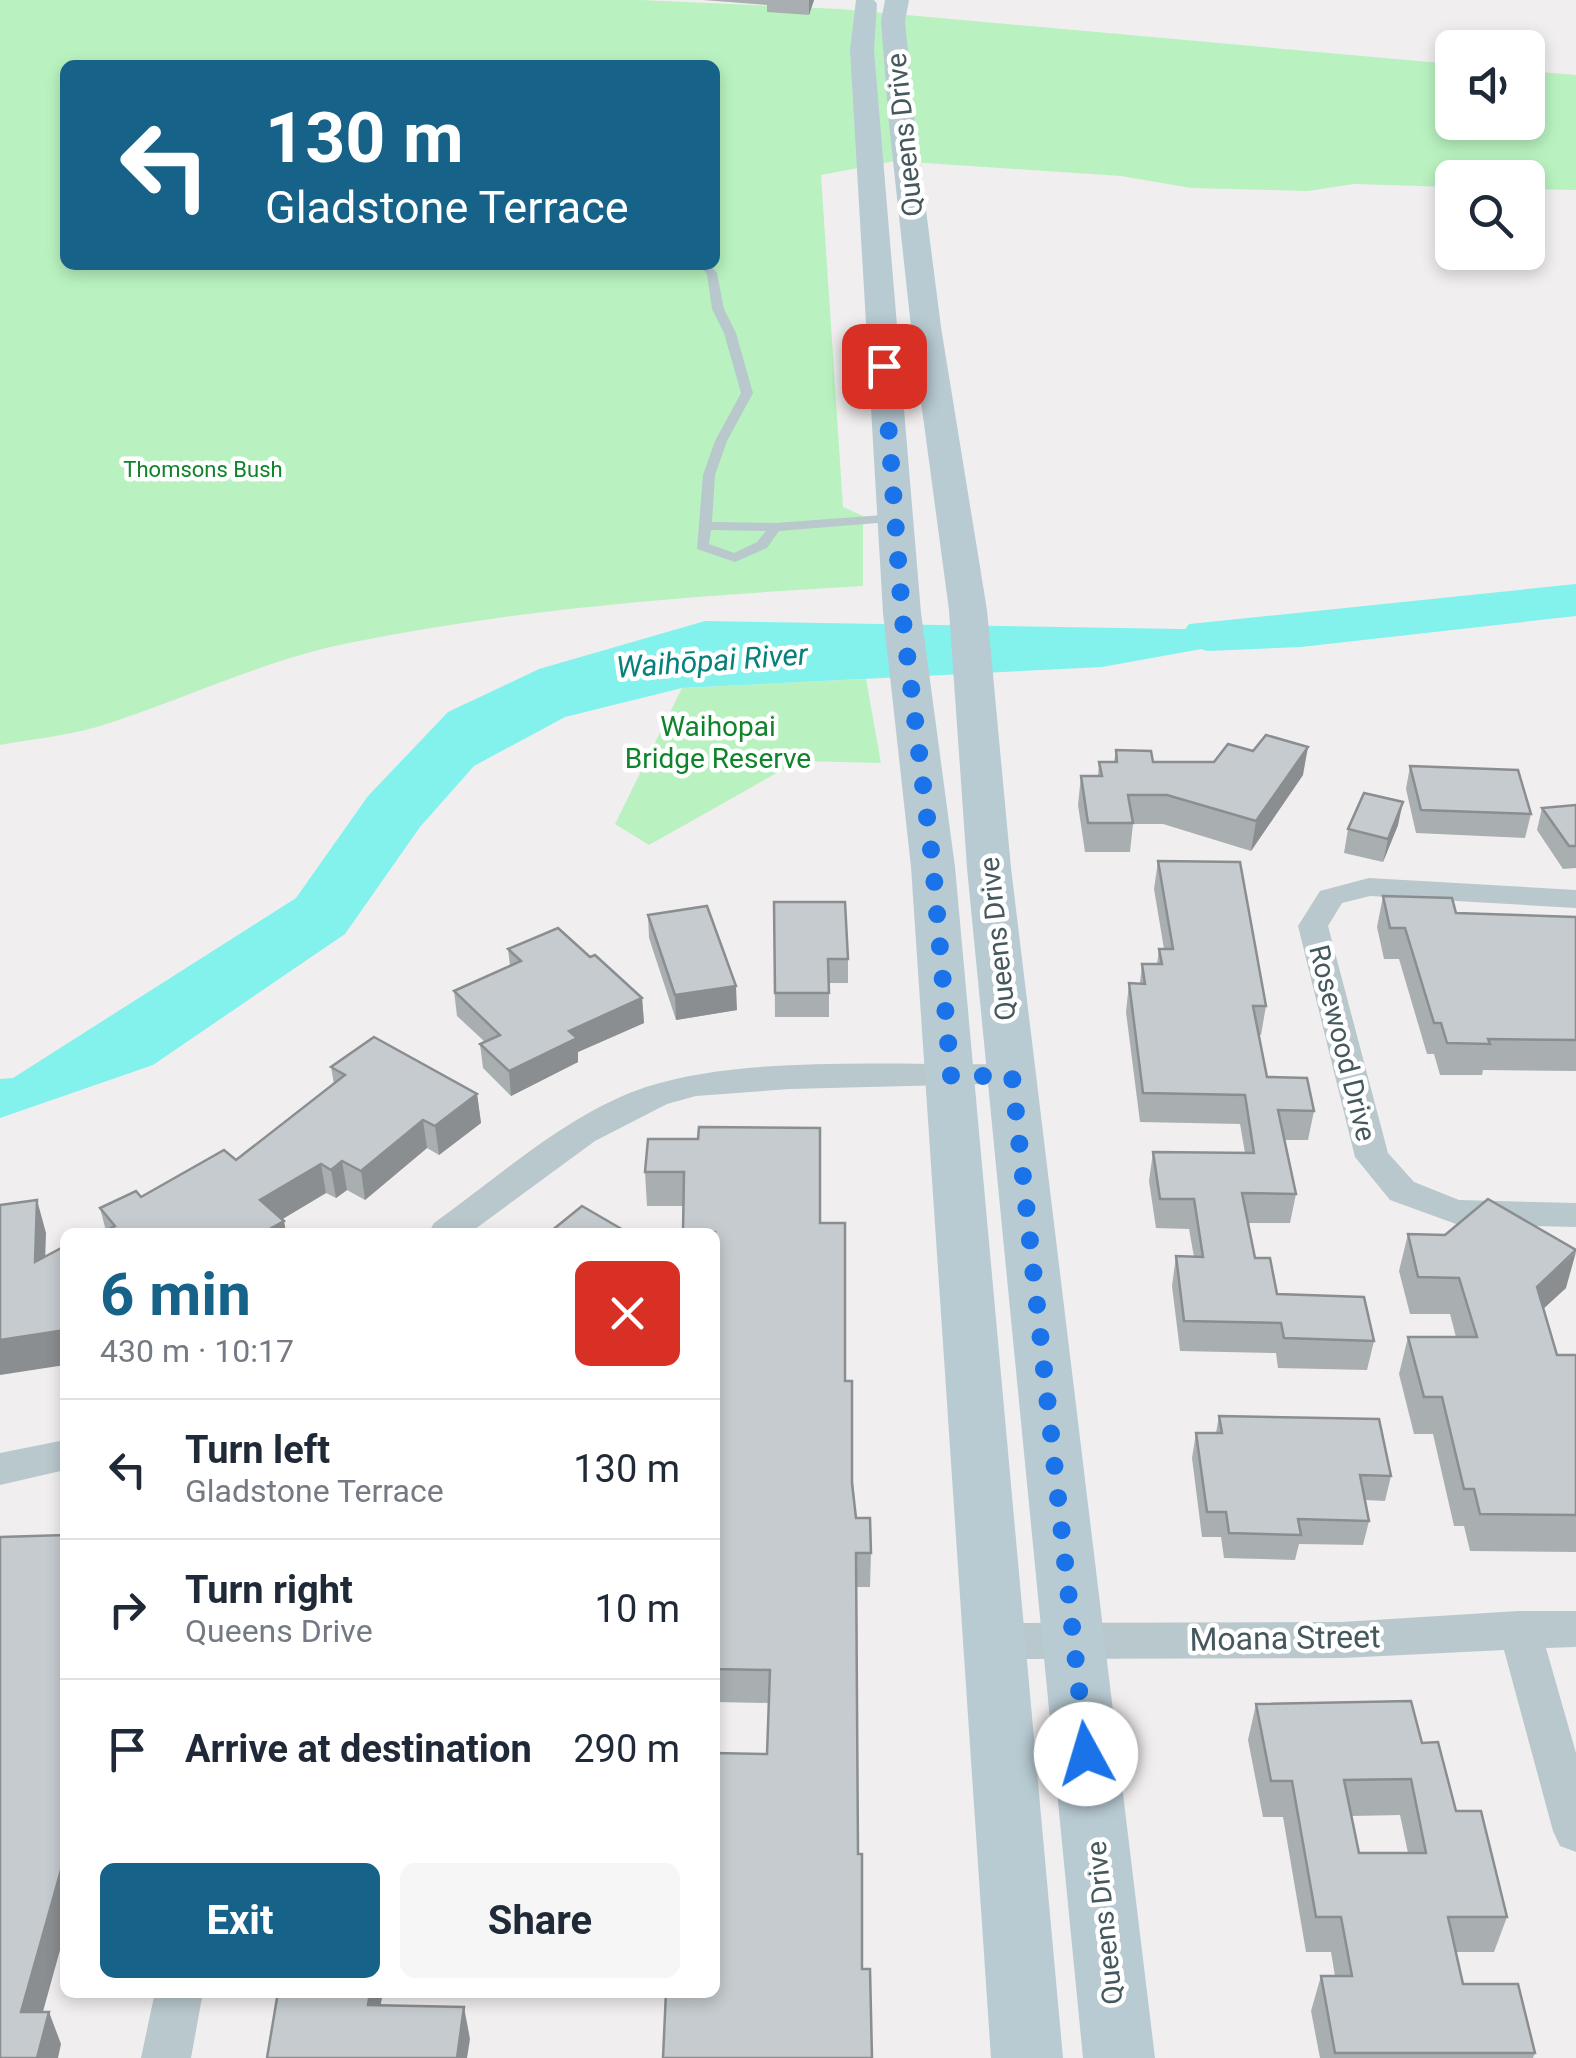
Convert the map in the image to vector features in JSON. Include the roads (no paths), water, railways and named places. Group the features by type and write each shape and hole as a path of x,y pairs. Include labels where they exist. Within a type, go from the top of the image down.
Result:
{"main road":[{"name":"Queens Drive","path":"866,0 862,50 902,613 933,866 1027,2058"},
{"name":"Queens Drive","path":"897,0 893,21 902,124 926,327 968,610 989,868 1119,2058"},
{"path":"881,328 926,327"}],"street":[{"name":"Rosewood Drive","path":"1576,899 1369,887 1331,897 1314,926 1372,1157 1402,1191 1456,1212 1576,1214"},
{"path":"453,1228 583,1133 655,1096 734,1080 1012,1076"},
{"path":"0,1469 60,1456"},
{"path":"1519,1630 1576,1830"},
{"name":"Moana Street","path":"994,1641 1342,1640 1576,1630"},
{"path":"166,2058 178,1998"}],"lane":[{"path":"709,270 746,392 709,475 709,513 702,546 735,558 762,545 776,527"},
{"path":"705,526 776,527 897,518"}],"water":[{"path":"705,621 1301,631 1102,667 682,688 565,717 474,766 420,827 345,934 153,1065 0,1118 0,1079 13,1078 296,898 368,796 448,712 539,669"}],"waterway":[{"name":"Waihōpai River","path":"1208,635 1301,631 1576,600"}],"park label":[{"name":"Thomsons Bush","path":"203,469"},
{"name":"Waihopai Bridge Reserve","path":"718,742"}]}
